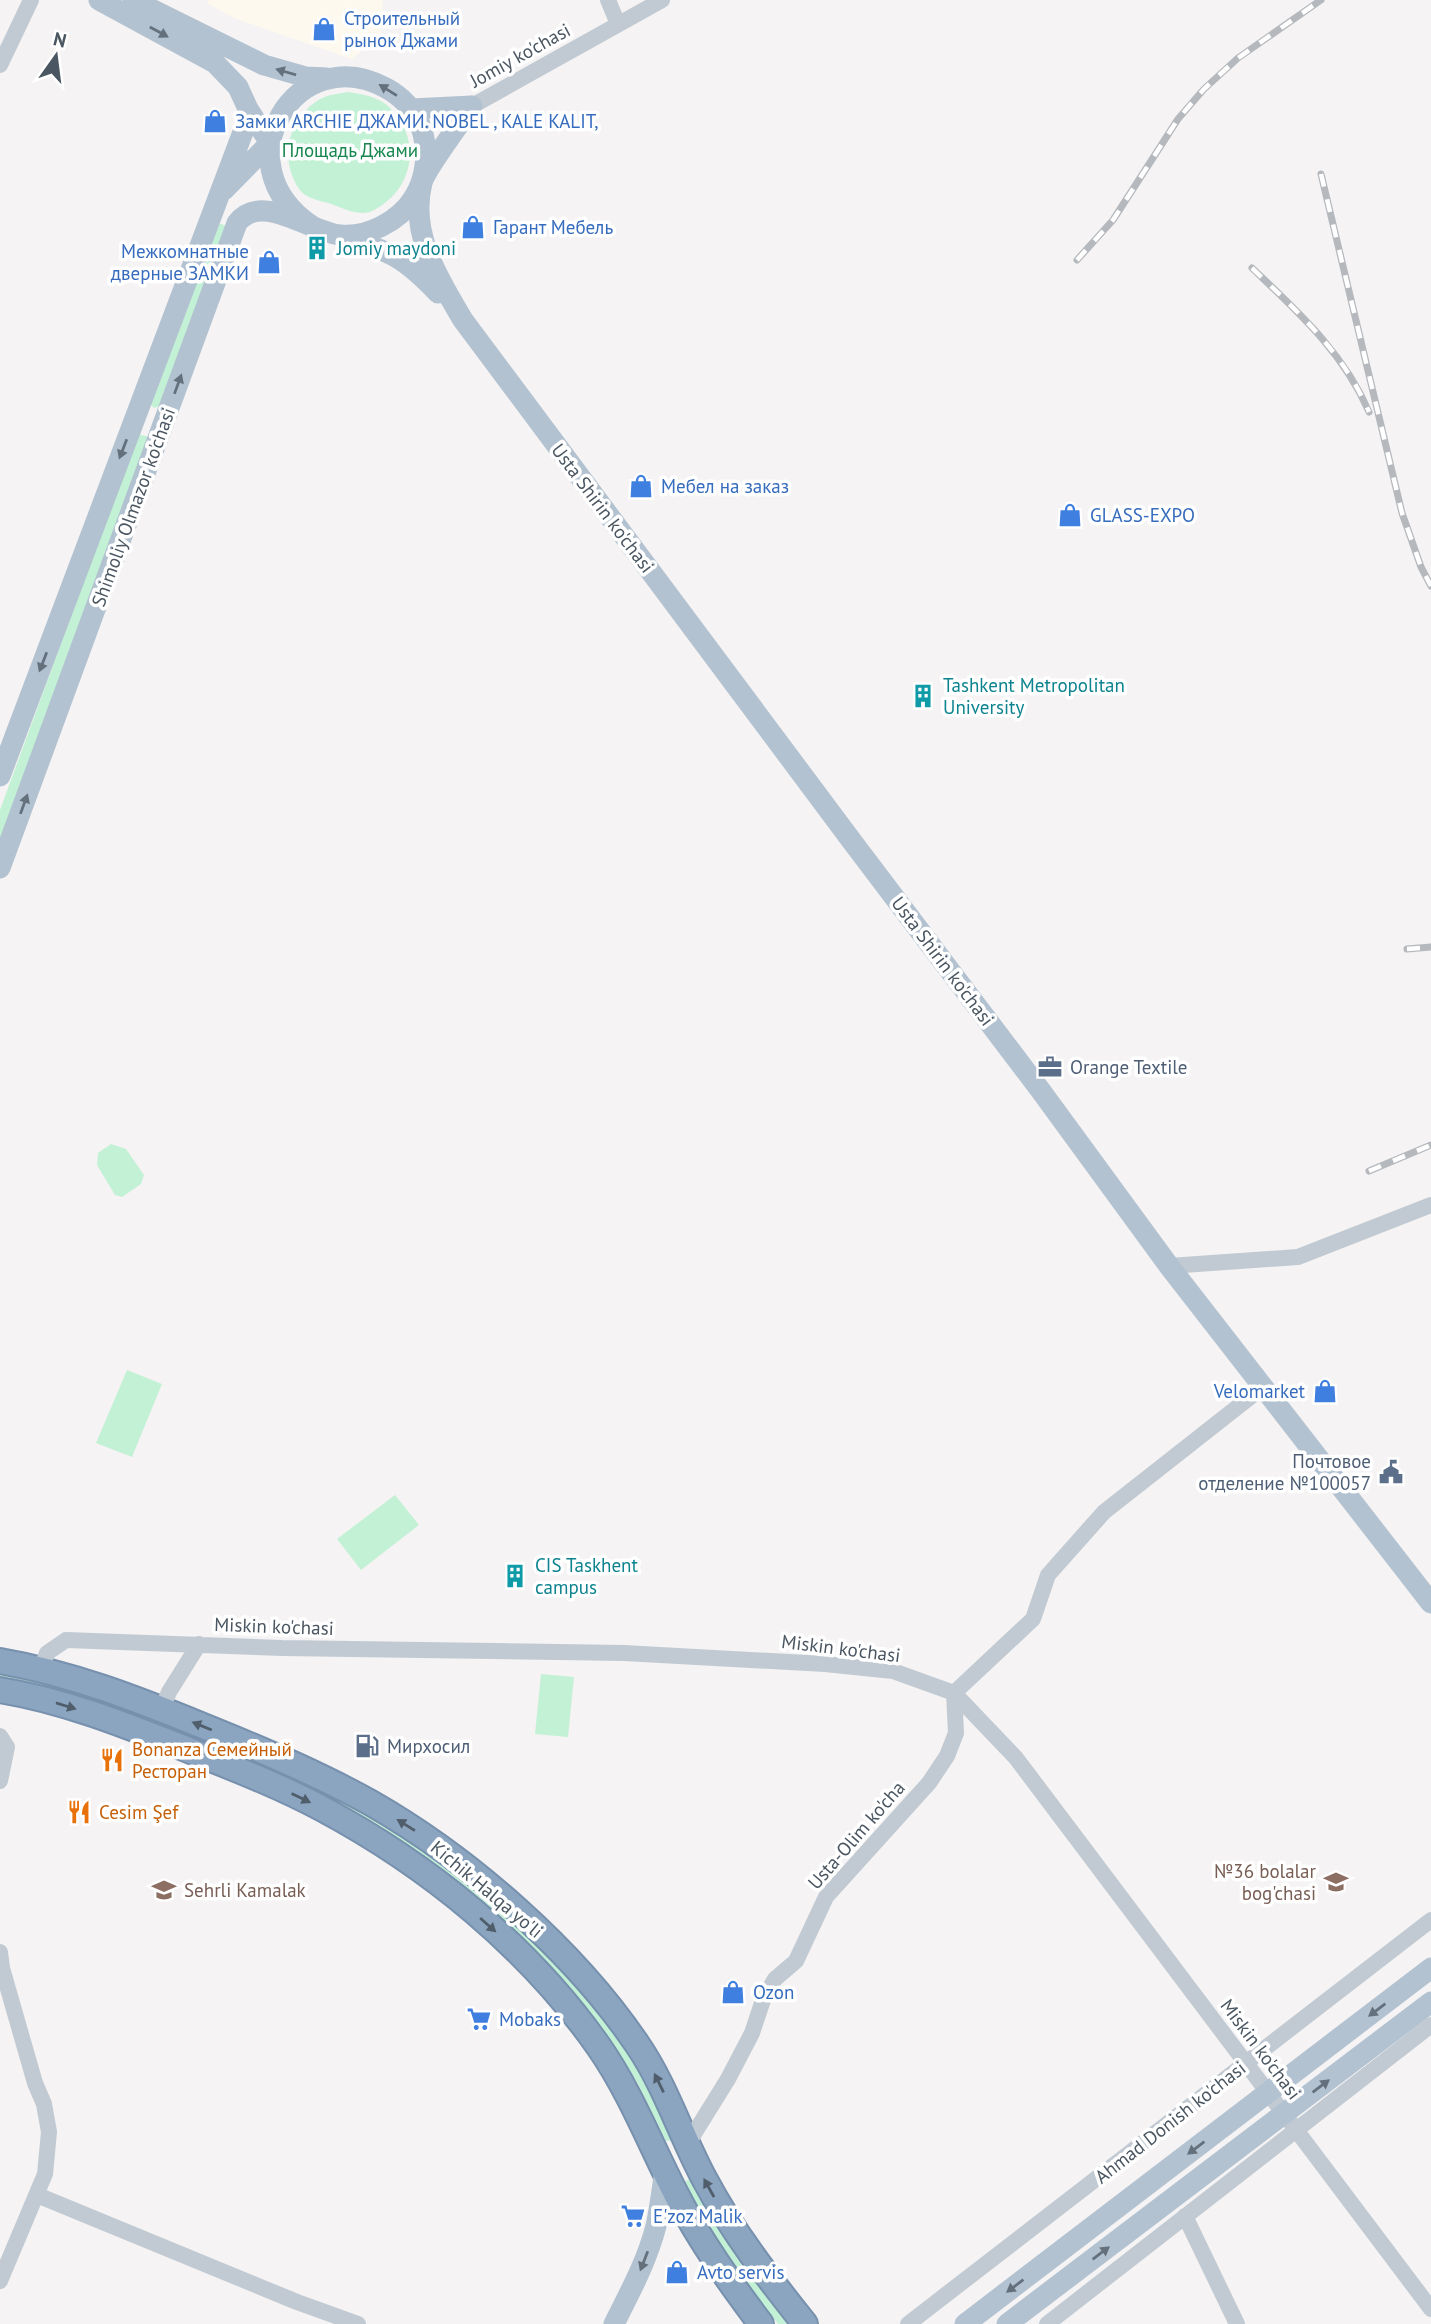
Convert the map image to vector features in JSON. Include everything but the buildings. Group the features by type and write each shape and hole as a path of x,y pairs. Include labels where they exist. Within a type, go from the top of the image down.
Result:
{"highway":[{"name":"Kichik Halqa yo'li","path":"0,1661 41,1669 162,1709 247,1744 349,1791 414,1829 466,1867 522,1915 553,1946 627,2030 652,2068 690,2150 722,2210 805,2324"},
{"name":"Kichik Halqa yo'li","path":"0,1690 54,1702 114,1722 265,1781 348,1822 422,1871 472,1910 545,1981 585,2029 619,2080 691,2222 761,2324"},
{"path":"665,2171 690,2150"}],"main road":[{"path":"99,0 215,63 238,87 248,109 270,143"},
{"path":"133,0 243,57 285,73 306,78 353,77 375,82 395,93 411,109 419,122 426,152 422,182"},
{"path":"331,79 308,88 289,103 280,116 270,143 269,161 278,192 292,211 312,226 340,235 376,229 390,221 414,198 472,107"},
{"path":"411,109 472,107"},
{"name":"Shimoliy Olmazor ko'chasi","path":"0,776 243,132 248,109"},
{"name":"Shimoliy Olmazor ko'chasi","path":"218,196 270,143"},
{"name":"Usta Shirin ko'chasi","path":"422,182 420,218 423,239 432,267 463,320 1169,1266 1430,1601"},
{"name":"Shimoliy Olmazor ko'chasi","path":"0,868 237,223 248,212 264,210 312,226"},
{"name":"Usta Shirin ko'chasi","path":"340,235 386,250 407,262 463,320"},
{"path":"136,415 163,425"},
{"name":"Ahmad Donish ko'chasi","path":"965,2324 1431,1968"},
{"path":"1007,2324 1431,2002"},
{"path":"614,2324 647,2254 659,2212 665,2171"}],"street":[{"path":"0,65 31,0"},
{"path":"608,0 618,24"},
{"name":"Jomiy ko'chasi","path":"472,107 662,0"},
{"path":"1169,1266 1298,1257 1431,1205"},
{"path":"954,1693 1033,1619 1048,1575 1104,1512 1263,1387"},
{"name":"Miskin ko'chasi","path":"41,1669 47,1653 66,1640 624,1653 825,1664 893,1671 954,1693 1016,1758 1431,2309"},
{"path":"162,1709 169,1692 200,1644"},
{"name":"Usta-Olim ko'cha","path":"690,2150 746,2044 763,2000 775,1979 796,1961 826,1897 929,1783 947,1756 956,1733 954,1693"},
{"path":"0,1736 7,1747 0,1781"},
{"name":"Ahmad Donish ko'chasi","path":"908,2324 1431,1920"},
{"path":"0,1952 2,1968 35,2082 44,2104 49,2132 45,2174 0,2281"},
{"path":"1047,2324 1431,2025"},
{"path":"37,2195 297,2302 358,2324"},
{"path":"1185,2216 1237,2324"}],"shaded area":[{"name":"Строительный рынок Джами","path":"209,0 383,0 380,41 369,45 352,59 234,18 207,3"}],"green space":[{"name":"Площадь Джами","path":"348,92 374,98 388,106 398,117 409,141 410,155 404,181 386,202 365,213 351,211 305,195 292,176 289,163 291,136 304,112 327,96"},
{"path":"218,223 227,226 160,406 154,408 150,404"},
{"path":"138,434 149,437 0,843 0,810"},
{"path":"111,1144 126,1149 144,1175 141,1184 122,1197 115,1195 97,1165 98,1153"},
{"path":"127,1370 162,1384 132,1457 96,1443"},
{"path":"395,1495 419,1525 361,1570 337,1539"},
{"path":"0,1668 118,1703 327,1790 427,1850 512,1918 584,1993 646,2078 673,2140 666,2141 638,2084 593,2019 421,1858 0,1680"},
{"path":"541,1674 574,1677 568,1737 535,1734"},
{"path":"692,2180 792,2324 778,2324 701,2224 683,2184"}],"railway":[{"path":"1077,260 1113,220 1178,119 1204,89 1238,58 1321,0"},
{"path":"1321,174 1402,513 1421,567 1431,586"},
{"path":"1252,268 1303,317 1333,352 1347,371 1369,412"},
{"path":"1407,949 1431,947"},
{"path":"1369,1171 1431,1145"}],"place":[{"name":"Строительный рынок Джами","path":"324,29"},
{"name":"Замки ARCHIE ДЖАМИ. NOBEL , KALE KALIT,","path":"215,121"},
{"name":"Гарант Мебель","path":"473,227"},
{"name":"Jomiy maydoni","path":"317,248"},
{"name":"Межкомнатные дверные ЗАМКИ","path":"269,262"},
{"name":"Мебел на заказ","path":"641,486"},
{"name":"GLASS-EXPO","path":"1070,515"},
{"name":"Tashkent Metropolitan University","path":"923,696"},
{"name":"Orange Textile","path":"1050,1067"},
{"name":"Velomarket","path":"1325,1391"},
{"name":"Почтовое отделение №100057","path":"1391,1472"},
{"name":"CIS Taskhent campus","path":"515,1576"},
{"name":"Мирхосил","path":"367,1746"},
{"name":"Bonanza Семейный Ресторан","path":"112,1760"},
{"name":"Cesim Şef","path":"79,1812"},
{"name":"№36 bolalar bog'chasi","path":"1336,1882"},
{"name":"Sehrli Kamalak","path":"164,1890"},
{"name":"Ozon","path":"733,1992"},
{"name":"Mobaks","path":"479,2019"},
{"name":"E'zoz Malik","path":"633,2216"},
{"name":"Avto servis","path":"677,2272"}]}
